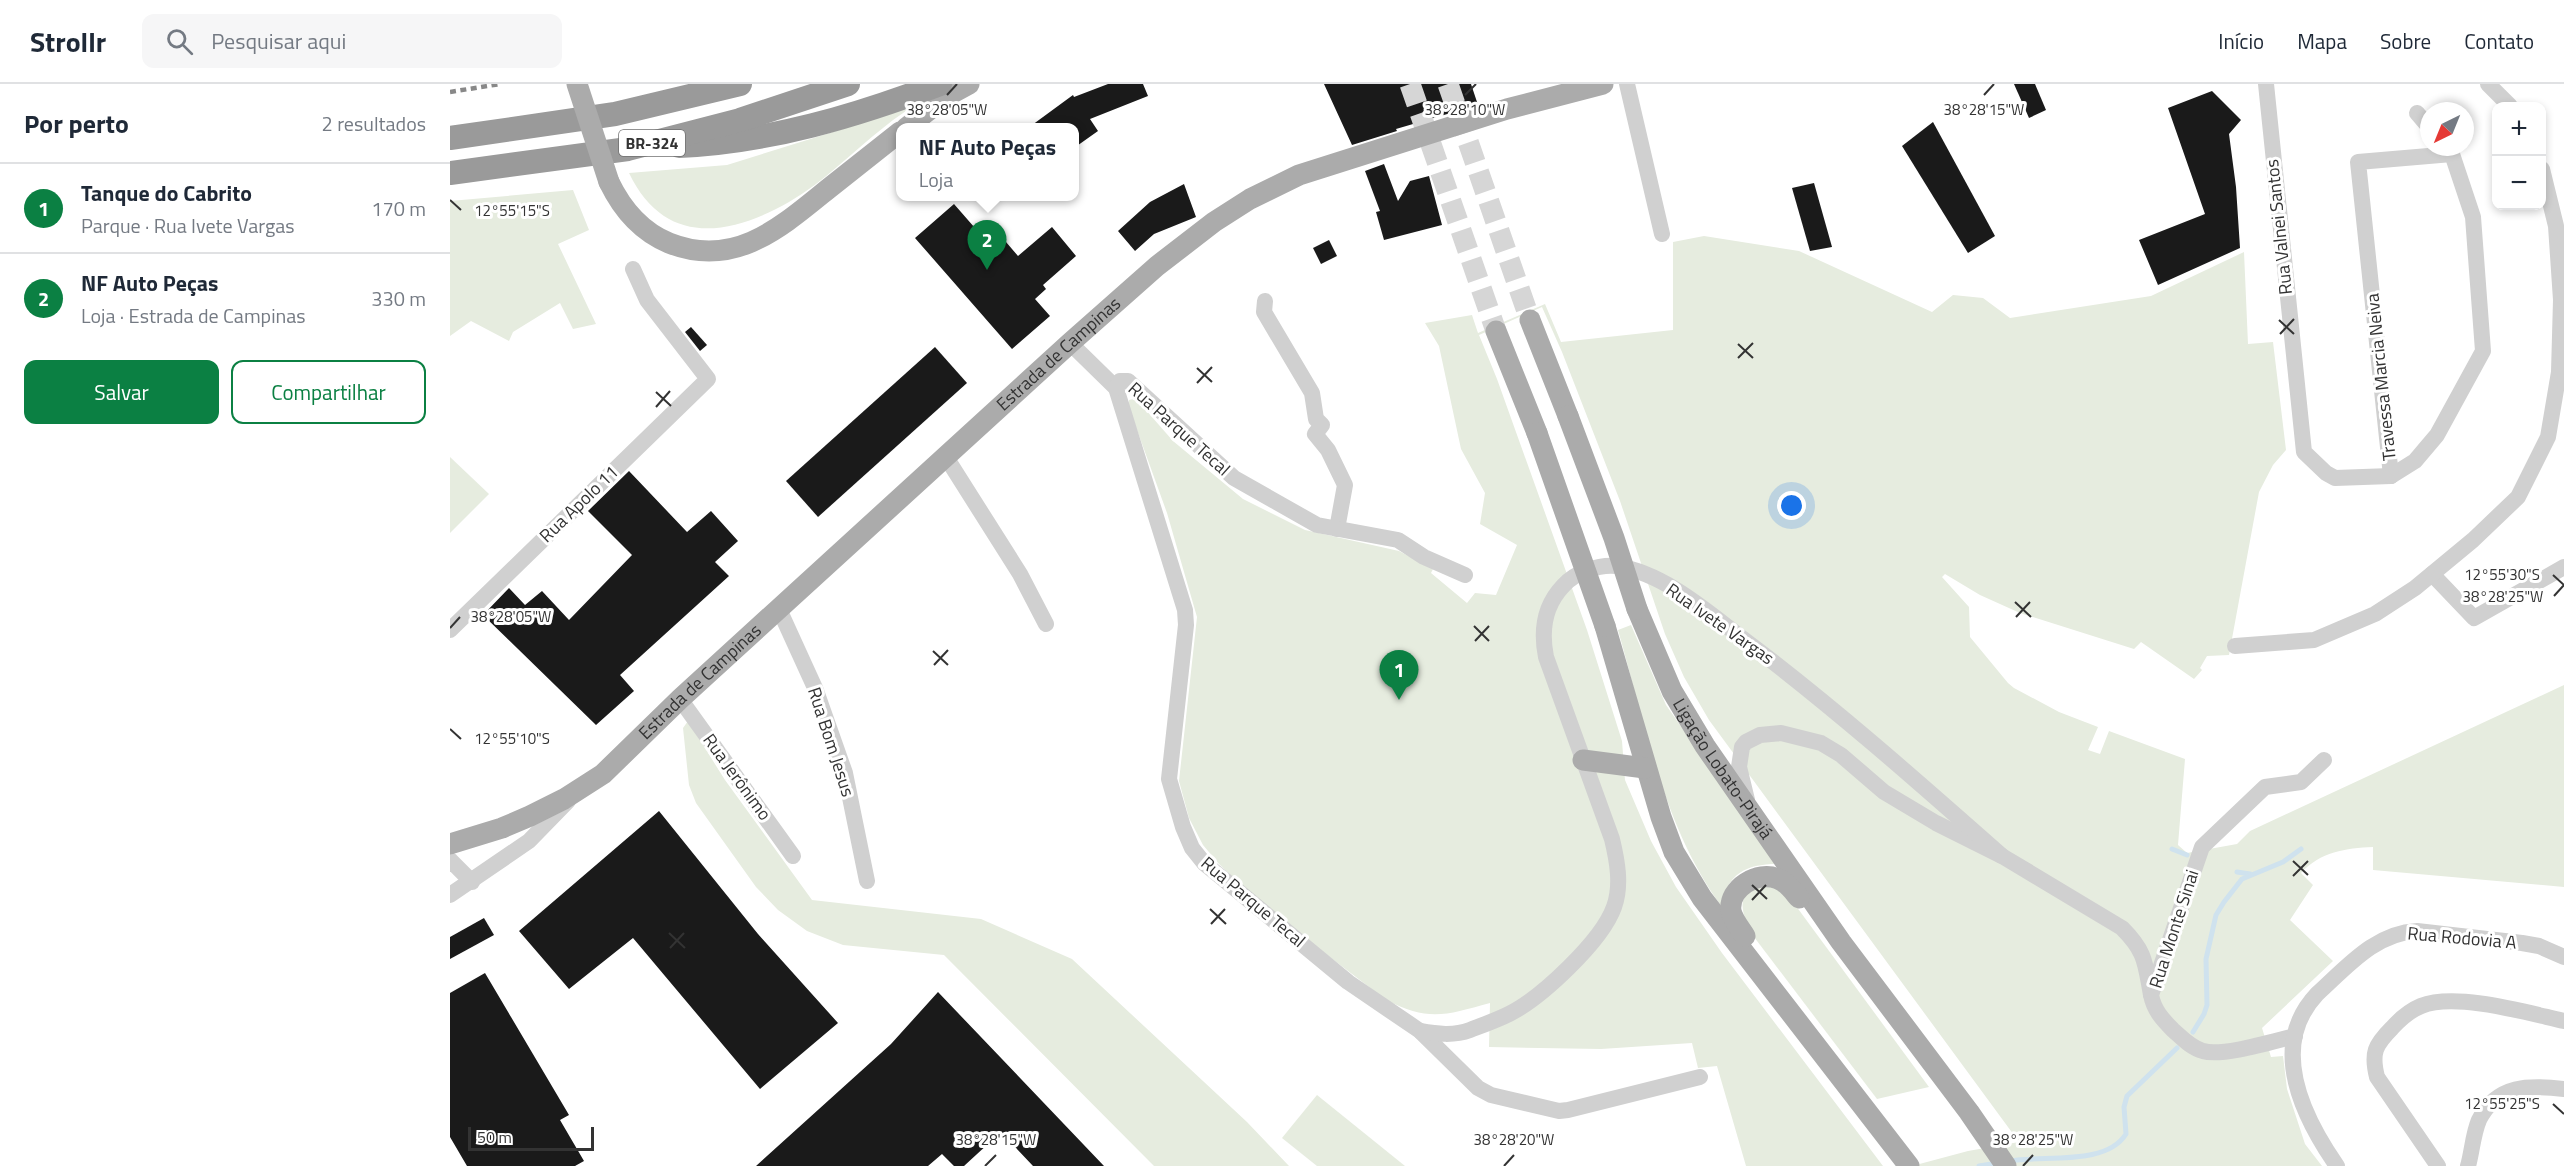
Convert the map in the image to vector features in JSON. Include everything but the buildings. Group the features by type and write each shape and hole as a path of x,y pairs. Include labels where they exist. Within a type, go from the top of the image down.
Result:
{"highway":[{"name":"BR-324","path":"450,138 615,114 740,84"},
{"name":"BR-324","path":"450,173 628,149 740,120 848,84"},
{"path":"628,149 711,145 804,128 880,107 940,84"}],"main road":[{"path":"577,84 609,182 627,212 652,235 694,250 724,250 762,238 784,225 896,135"},
{"path":"912,123 947,96 969,84"},
{"name":"Estrada de Campinas","path":"450,844 511,824 579,790 603,774 680,699 1070,343 1185,244 1214,222 1275,186 1299,175 1564,88 1603,84"},
{"name":"Ligação Lobato-Pirajá","path":"1530,320 1569,416 1614,538 1637,609 1672,691 1752,815 1841,942 1969,1112 2006,1166"},
{"path":"1496,331 1537,433 1605,626 1645,768 1674,852 1702,898 1909,1166"},
{"path":"1583,760 1645,768"},
{"path":"1799,1021 1733,917 1731,903 1735,894 1749,881 1758,877 1778,878 1787,884 1841,942"}],"street":[{"path":"1627,84 1662,234"},
{"name":"Rua Valnei Santos","path":"2266,84 2304,452 2326,473 2335,478 2391,476"},
{"path":"2488,84 2506,102"},
{"path":"2417,113 2420,116"},
{"name":"Travessa Marcia Neiva","path":"2420,155 2358,162 2391,476 2415,461 2437,435 2483,351 2473,217 2451,156"},
{"path":"2235,646 2314,640 2375,614 2432,574 2473,540 2518,497 2548,437 2559,372 2561,300 2556,226 2546,188"},
{"name":"Rua Apolo 11","path":"450,630 708,379 646,300 633,269"},
{"path":"1265,300 1264,312 1312,393 1316,419 1322,425 1315,434 1328,450 1345,485 1338,529 1398,540 1424,557 1465,575"},
{"name":"Rua Parque Tecal","path":"1070,343 1116,388 1185,610 1186,626 1169,779 1183,827 1192,848 1204,863 1348,982 1420,1030 1478,1089 1491,1095 1559,1111 1700,1077"},
{"name":"Rua Parque Tecal","path":"1116,388 1120,381 1128,381 1234,478 1317,525 1338,529"},
{"path":"946,457 1020,574 1046,624"},
{"name":"Rua Ivete Vargas","path":"1420,1030 1436,1034 1469,1030 1510,1013 1571,964 1604,927 1614,906 1618,862 1612,838 1546,657 1544,628 1556,594 1566,582 1596,567 1616,566 1663,583 1744,639 1861,733 2002,856"},
{"path":"2432,574 2474,618 2564,567"},
{"name":"Rua Bom Jesus","path":"779,609 815,688 845,773 867,881"},
{"name":"Rua Jerônimo","path":"680,699 793,856"},
{"name":"Rua Ivete Vargas","path":"1752,815 1740,777 1742,747 1752,738 1770,733 1781,733 1821,743 1832,749 1884,792 1936,823 2002,856 2122,928 2137,943 2144,956 2151,995"},
{"name":"Rua Monte Sinai","path":"2295,1036 2223,1051 2204,1052 2193,1047 2164,1020 2157,1012 2151,995 2202,847 2265,787 2301,782 2324,760"},
{"path":"450,895 529,841 579,790"},
{"path":"450,860 472,882"},
{"name":"Rua Rodovia A","path":"2337,1166 2315,1133 2301,1102 2294,1073 2295,1036 2303,1011 2317,993 2376,942 2390,935 2417,931 2539,946 2564,957"},
{"path":"2438,1166 2377,1077 2373,1060 2378,1042 2406,1013 2424,1005 2482,1004 2564,1021"},
{"path":"2468,1166 2479,1122 2491,1103 2512,1090 2533,1086 2564,1089"}],"shaded area":[{"path":"924,99 888,124 802,194 766,214 743,222 721,227 699,228 679,223 660,213 643,197 629,173 727,165 849,127"},
{"path":"573,190 589,230 558,244 596,324 573,329 560,303 513,332 509,341 471,321 450,336 450,201"},
{"path":"1704,236 1799,251 1932,312 1953,295 1983,298 2010,318 2151,296 2244,252 2248,344 2273,342 2286,450 2273,465 2259,492 2229,655 2207,656 2200,668 2202,670 2194,679 2141,642 2134,649 2020,613 1980,595 1945,574 1942,577 1969,607 1970,637 2008,683 2059,712 2098,727 2088,750 2100,754 2109,731 2185,759 2178,845 2187,853 2237,844 2250,831 2564,685 2564,887 2373,870 2373,847 2334,852 2316,860 2301,873 2313,885 2290,920 2333,961 2262,1028 2271,1057 2283,1056 2287,1089 2305,1144 2322,1166 1912,1166 1968,1151 2019,1142 1709,720 1684,677 1665,634 1620,501 1542,307 1479,335 1587,630 1622,741 1625,780 1651,841 1676,887 1722,953 1883,1166 1746,1166 1717,1066 1698,1068 1692,1043 1601,1049 1489,1047 1490,1003 1461,1011 1426,1014 1386,1000 1263,906 1219,864 1203,845 1189,818 1179,781 1197,617 1167,513 1128,405 1129,400 1138,401 1173,441 1243,499 1305,530 1399,551 1433,569 1431,573 1467,603 1475,593 1496,595 1517,545 1480,524 1485,493 1461,449 1439,346 1425,323 1472,315 1478,333 1545,304 1561,342 1673,330 1673,242"},
{"path":"450,457 489,494 450,533"},
{"path":"1631,625 1666,705 1777,864 1756,866 1739,873 1728,886 1722,907 1685,843 1658,774 1618,630"},
{"path":"688,721 725,780 812,900 981,919 1072,959 1247,1122 1289,1166 1154,1166 944,955 843,945 807,931 778,910 756,887 696,803 689,785 683,728"},
{"path":"1772,885 1796,906 1929,1087 1877,1099 1751,933 1744,915 1743,901 1751,891"},
{"path":"1317,1095 1405,1166 1317,1166 1282,1138"}],"waterway":[{"path":"2172,849 2187,855"},
{"path":"2193,1032 2207,1005 2206,959 2216,915 2242,879 2283,862 2301,849"},
{"path":"2237,872 2250,874"},
{"path":"2010,1161 2090,1155 2117,1144 2126,1134 2124,1107 2127,1096 2177,1048"},
{"path":"1979,1166 1998,1163"}],"tunnel":[{"path":"1410,84 1496,331"},
{"path":"1448,84 1530,320"}],"railway":[{"path":"450,92 500,84"}],"place":[{"name":"NF Auto Peças","path":"987,270"},
{"name":"Tanque do Cabrito","path":"1399,700"}]}
